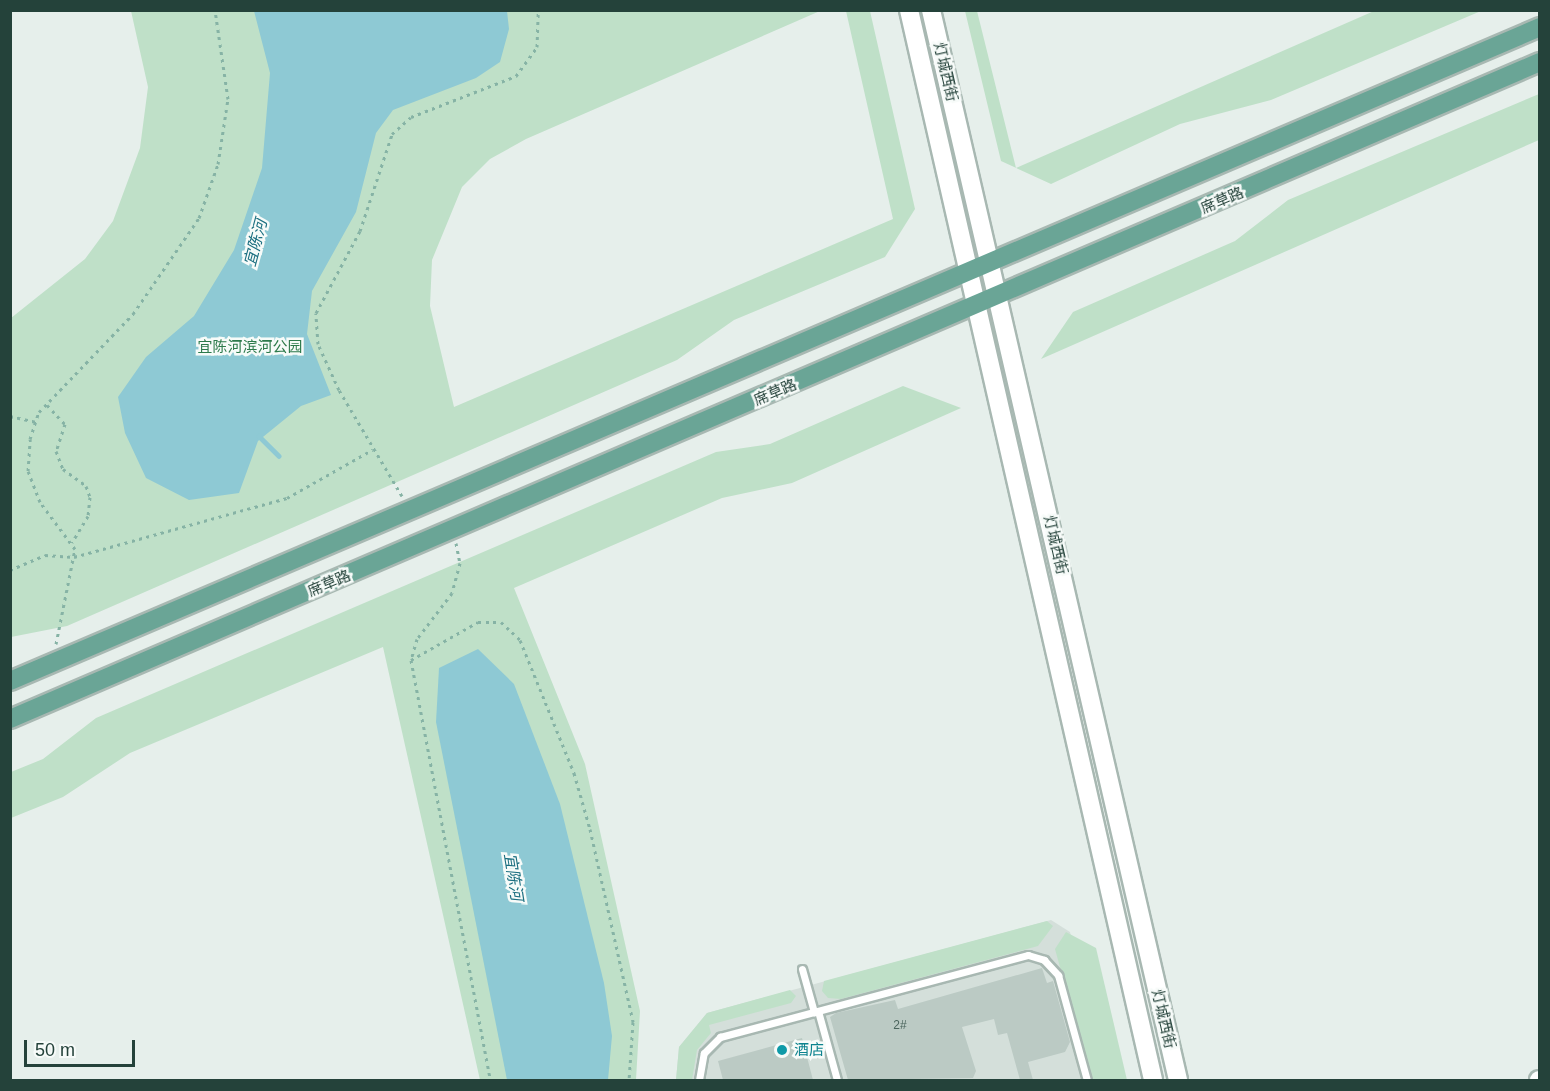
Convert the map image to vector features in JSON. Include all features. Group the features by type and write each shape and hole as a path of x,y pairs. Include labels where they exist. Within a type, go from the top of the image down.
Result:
{"main road":[{"path":"10,681 969,273 1539,27"},
{"name":"席草路","path":"10,719 977,306 1539,62"}],"street":[{"name":"灯城西街","path":"909,10 1153,1080"},
{"name":"灯城西街","path":"931,10 992,263 1178,1080"}],"lane":[{"path":"699,1080 704,1053 716,1040 816,1011 1033,956 1058,975 1087,1080"},
{"path":"802,969 837,1080"}],"path":[{"path":"51,664 74,557 72,543 40,502 28,471 36,422 47,404 133,314 199,218 218,164 228,99 215,10"},
{"path":"411,510 372,450 318,344 320,303 360,231 392,134 411,117 516,76 537,47 538,10"},
{"path":"47,404 65,424 56,451 63,469 86,486 90,496 88,516 72,543"},
{"path":"10,416 36,422"},
{"path":"10,570 45,555 74,557 287,498 372,450"},
{"path":"454,530 460,563 452,593 417,639 411,660 490,1080"},
{"path":"411,660 478,622 501,622 520,640 574,773 590,829 633,1022 629,1080"}],"shaded area":[{"path":"1051,920 1070,932 1104,1080 676,1080 679,1047 707,1013"}],"green space":[{"name":"宜陈河滨河公园","path":"131,11 820,11 526,139 490,159 462,187 432,260 430,306 454,407 893,219 846,11 870,11 915,209 885,257 734,320 677,360 67,626 11,637 11,318 85,259 113,221 140,148 148,87"},
{"path":"965,11 977,11 1016,168 1001,161"},
{"path":"1374,11 1481,11 1271,100 1180,124 1051,184 1016,168"},
{"path":"1539,94 1539,140 1041,359 1073,312 1235,241 1288,200"},
{"path":"903,386 961,408 792,483 722,498 514,588 585,764 640,1011 636,1080 480,1080 383,647 130,753 63,797 11,818 11,772 43,759 96,718 716,452 770,444"},
{"path":"1047,921 1053,926 1038,946 841,999 828,998 822,991 824,981"},
{"path":"1066,932 1096,948 1127,1080 1091,1080 1055,949"},
{"path":"790,990 796,996 791,1003 709,1025 711,1033 697,1050 692,1080 676,1080 679,1047 707,1013"}],"water":[{"path":"254,11 507,11 509,29 500,62 476,78 393,110 376,133 356,212 312,291 307,334 331,395 301,406 258,441 239,493 189,500 146,478 125,433 118,397 146,357 194,316 234,250 262,168 270,73"},
{"path":"478,649 514,684 560,804 604,983 612,1036 608,1080 507,1080 436,722 439,668"}],"building":[{"path":"1042,968 1047,983 1053,981 1070,1042 1065,1052 1028,1062 1033,1080 1020,1080 1007,1033 998,1035 994,1019 962,1027 976,1071 973,1078 848,1080 830,1017 836,1013 895,1000 898,1009"},
{"name":"酒店","path":"802,1038 813,1080 723,1080 718,1061"}],"waterway":[{"name":"宜陈河","path":"259,436 279,456"}],"place":[{"name":"酒店","path":"782,1050"}]}
